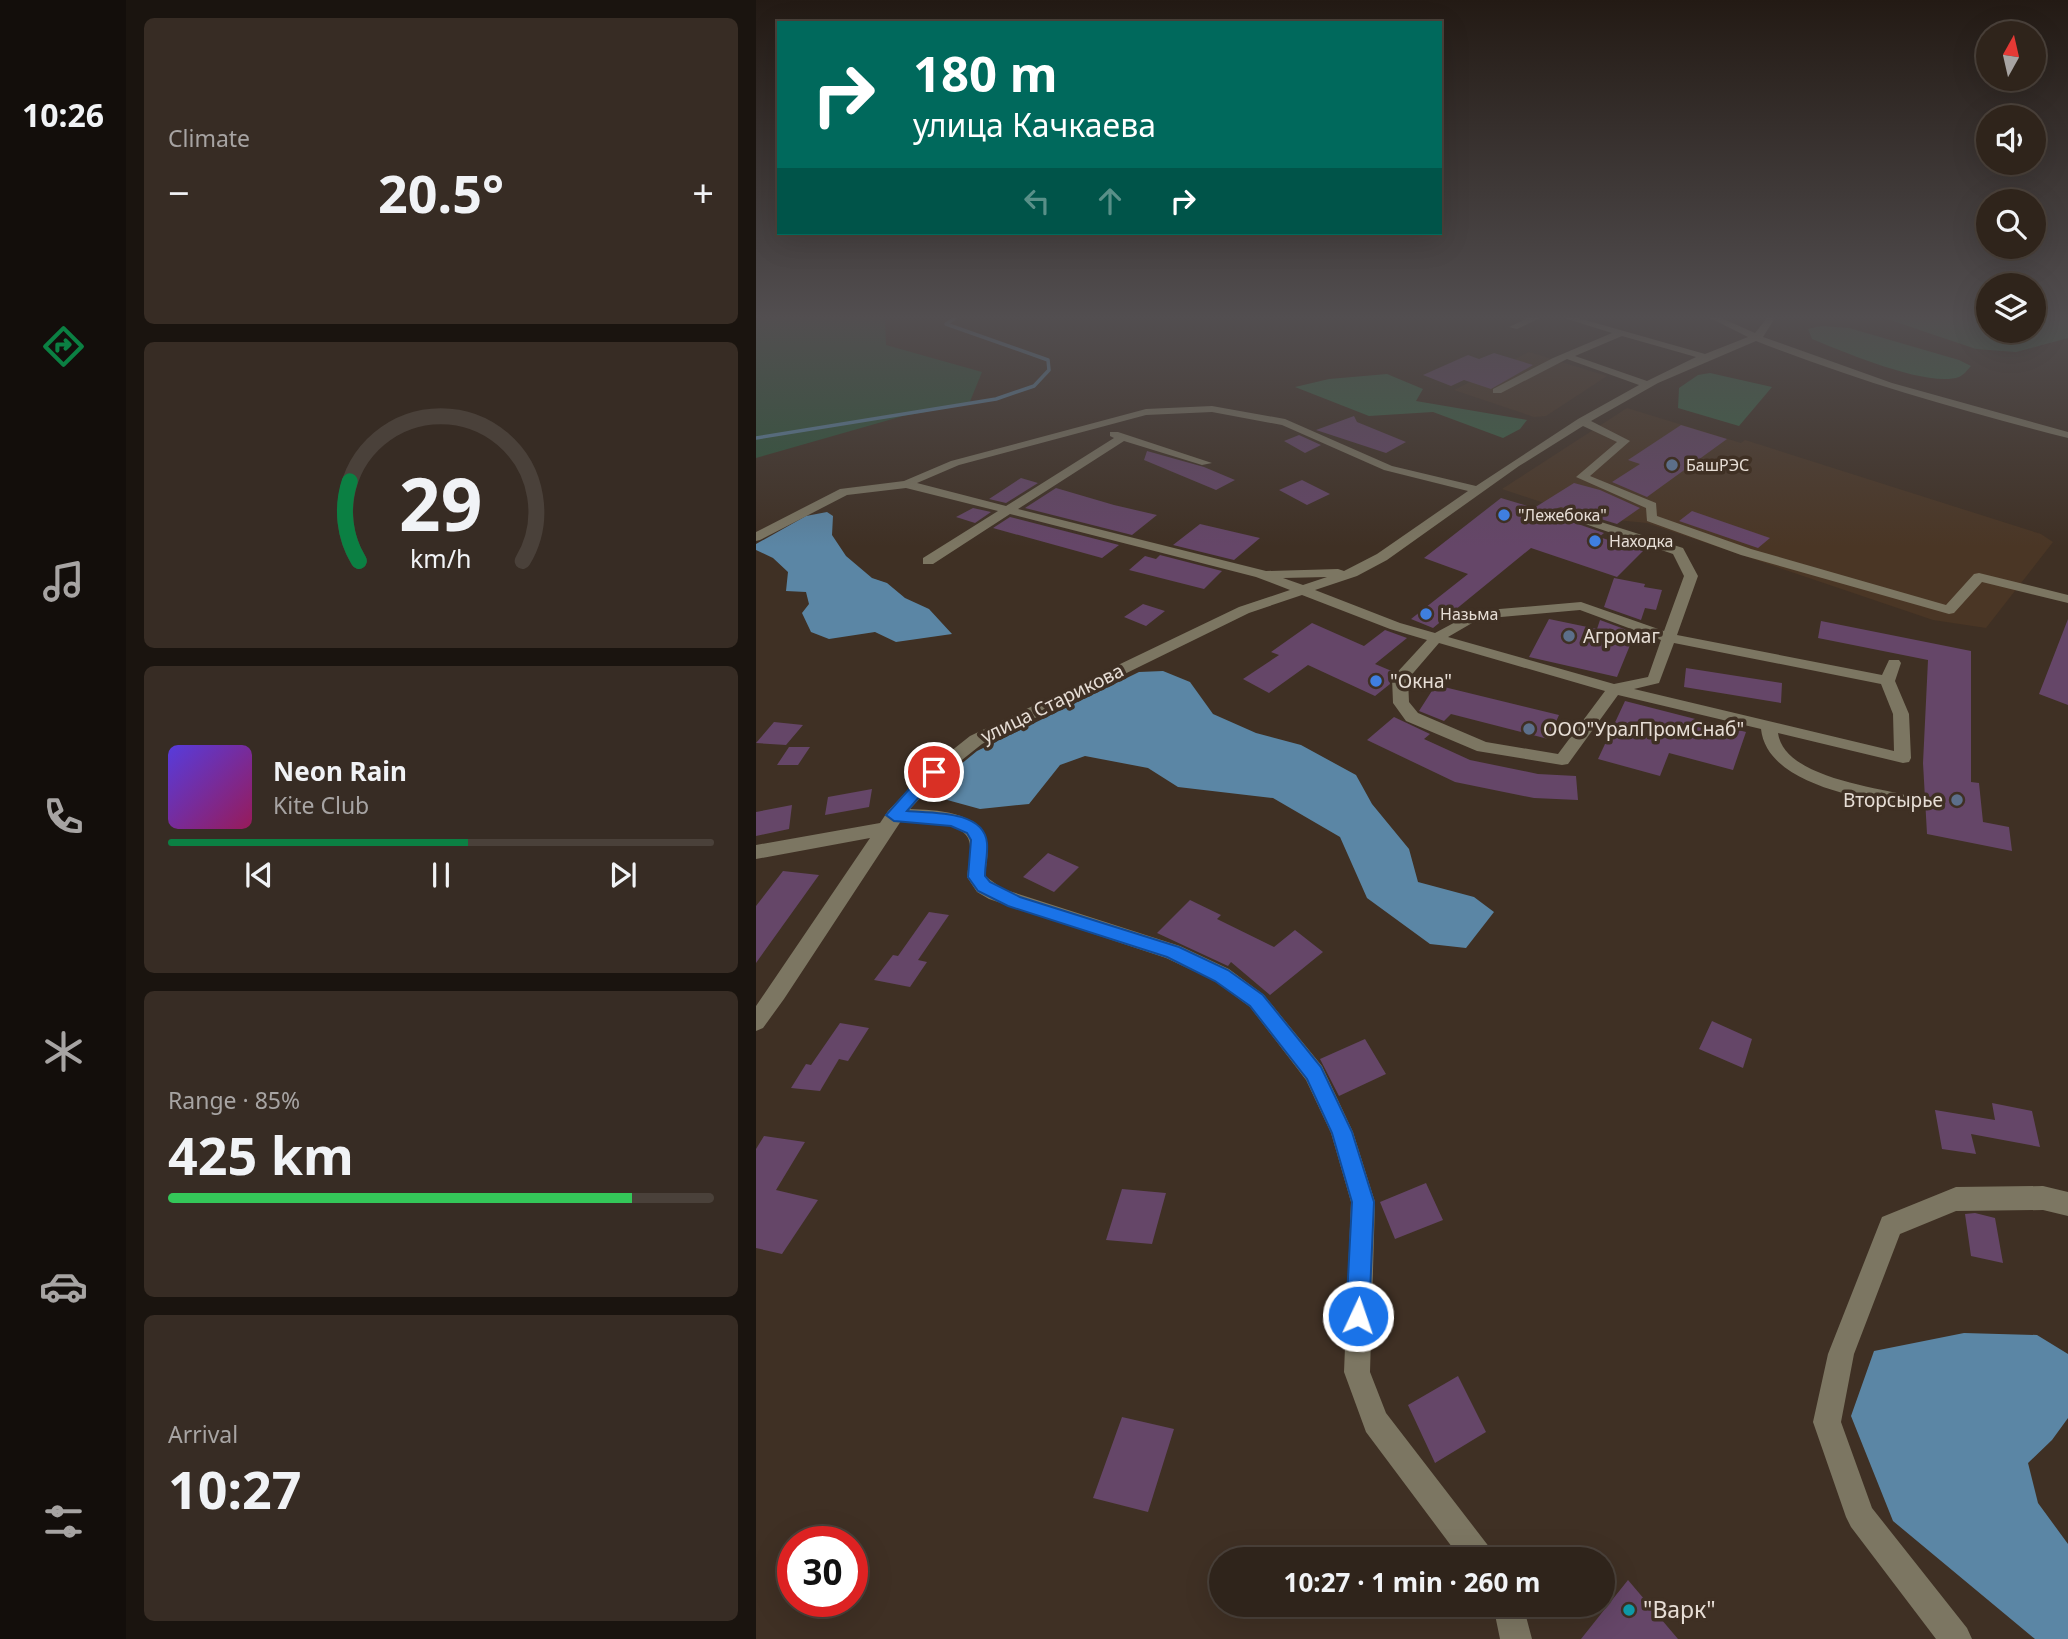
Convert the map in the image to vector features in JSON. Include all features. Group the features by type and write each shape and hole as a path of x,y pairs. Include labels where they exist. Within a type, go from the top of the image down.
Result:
{"street":[{"name":"улица Старикова","path":"756,1022 796,968 889,822 920,785 948,759 976,740 1244,610 1352,573 1381,557 1582,421 1631,394"},
{"path":"1923,394 2068,435"},
{"path":"906,484 955,463 1146,412 1212,409 1285,422 1388,468 1478,490"},
{"path":"1582,421 1625,441 1582,477 1652,506 1651,518 1746,552 1949,610 1979,578 2068,599"},
{"path":"1097,427 1206,463"},
{"path":"928,561 1123,437"},
{"path":"756,537 845,492 881,485 906,484 1261,574 1395,626 1614,689 1903,758 1901,714 1887,681 1894,663"},
{"path":"1556,512 1678,551 1692,576 1669,638 1654,680 1614,689 1562,760 1483,747 1412,717 1401,703 1400,678 1436,638 1476,615 1581,606 1669,638 1887,681"},
{"path":"1261,574 1352,573"},
{"path":"1769,726 1772,746 1791,766 1857,791 1907,801"},
{"path":"756,852 889,822 954,821 972,829 979,840 976,877 984,887 1014,902 1173,952 1222,975 1257,1001 1314,1073 1342,1132 1363,1202 1357,1372 1376,1422 1470,1547"},
{"path":"1956,1639 1861,1517 1828,1422 1841,1354 1891,1226 1956,1199 2043,1198 2068,1204"},
{"path":"1511,1617 1516,1639"}],"shaded area":[{"path":"1467,394 1579,394 1546,416 1534,417"},
{"path":"1627,408 1741,443 1745,440 2041,534 2053,542 1986,628 1933,620 1647,523 1586,517 1502,489"}],"green space":[{"path":"756,394 973,394 969,404 903,416 756,458"},
{"path":"1314,394 1420,394 1416,401 1527,420 1520,429 1503,438 1433,412 1369,416"},
{"path":"1679,394 1766,394 1739,426 1678,408"}],"water":[{"path":"827,512 833,516 832,535 846,556 872,578 887,583 905,598 929,609 952,634 896,642 875,632 829,639 811,632 802,613 809,604 806,592 786,591 788,572 773,558 756,550 756,544 806,516"},
{"path":"1163,671 1190,682 1213,714 1256,733 1301,745 1356,775 1372,804 1409,849 1418,882 1474,897 1494,912 1466,948 1430,944 1367,898 1340,837 1273,798 1178,787 1148,768 1085,756 1060,765 1029,804 980,809 940,798 949,774 977,751 1139,672"},
{"path":"1964,1333 2037,1335 2068,1354 2068,1418 2052,1440 2028,1463 2038,1503 2068,1544 2068,1639 2035,1639 1893,1521 1851,1416 1874,1351"}],"building":[{"path":"1354,416 1357,422 1406,442 1386,453 1316,430"},
{"path":"1681,425 1727,439 1647,497 1612,482 1640,464 1628,460"},
{"path":"1299,435 1321,445 1305,453 1284,441"},
{"path":"1147,451 1204,467 1235,480 1216,490 1144,460"},
{"path":"1021,478 1038,483 1006,503 989,499"},
{"path":"1302,480 1330,494 1307,505 1279,490"},
{"path":"1574,483 1600,490 1640,508 1617,524 1561,507 1548,511 1549,514 1604,533 1599,537 1643,551 1617,577 1531,548 1433,628 1411,619 1468,574 1424,558 1501,498 1534,508"},
{"path":"1056,488 1157,515 1132,535 1025,508"},
{"path":"973,508 991,512 975,523 956,517"},
{"path":"1692,511 1770,538 1758,548 1679,521"},
{"path":"1010,517 1119,545 1102,558 993,528"},
{"path":"1200,524 1260,538 1234,560 1173,545"},
{"path":"1160,555 1222,571 1204,589 1129,570 1145,556 1156,559"},
{"path":"1614,578 1662,590 1656,610 1645,608 1641,620 1604,607"},
{"path":"1143,604 1165,611 1146,626 1124,617"},
{"path":"1549,619 1597,629 1600,620 1635,633 1617,677 1529,657"},
{"path":"2068,619 2068,705 2039,694"},
{"path":"1821,621 1971,651 1971,782 1979,783 1983,822 2009,827 2012,851 1927,834 1923,763 1928,660 1818,638"},
{"path":"1312,623 1364,646 1385,630 1407,638 1375,664 1394,672 1389,678 1390,684 1375,696 1308,665 1269,693 1243,679 1279,655 1271,652"},
{"path":"1686,668 1782,683 1781,703 1684,687"},
{"path":"1435,686 1559,715 1548,739 1451,714 1444,721 1419,711"},
{"path":"1625,701 1746,732 1733,770 1669,753 1660,776 1598,759"},
{"path":"1394,717 1430,734 1424,739 1470,760 1538,774 1576,776 1578,800 1534,798 1455,782 1367,740"},
{"path":"774,722 803,725 786,745 756,743"},
{"path":"789,747 810,747 798,765 777,765"},
{"path":"872,789 869,807 825,815 828,797"},
{"path":"792,805 789,829 756,836 756,812"},
{"path":"1048,853 1079,867 1054,892 1023,877"},
{"path":"783,871 819,875 756,963 756,906"},
{"path":"1190,900 1221,915 1217,919 1274,947 1295,930 1323,952 1270,995 1231,962 1228,966 1157,933"},
{"path":"929,912 949,915 918,960 927,962 910,987 874,980 893,955 898,956"},
{"path":"1712,1021 1752,1039 1743,1068 1699,1049"},
{"path":"840,1023 869,1028 848,1061 839,1059 820,1091 791,1088 806,1064 811,1065"},
{"path":"1365,1039 1386,1074 1339,1096 1320,1059"},
{"path":"1992,1103 2032,1111 2040,1147 1971,1134 1976,1154 1942,1149 1935,1110 1995,1120"},
{"path":"764,1136 805,1142 776,1190 818,1200 782,1254 756,1248 756,1149"},
{"path":"1426,1183 1443,1220 1395,1239 1380,1202"},
{"path":"1122,1189 1166,1193 1152,1244 1106,1240"},
{"path":"1975,1213 1995,1218 2003,1263 1971,1256 1965,1214"},
{"path":"1458,1376 1486,1432 1435,1463 1408,1405"},
{"path":"1122,1417 1174,1429 1148,1512 1093,1498"},
{"name":"\"Варк\"","path":"1628,1580 1678,1639 1581,1639 1599,1617 1615,1617 1615,1596"}],"waterway":[{"path":"756,438 996,399 1009,394"}],"place":[{"name":"БашРЭС","path":"1672,465"},
{"name":"\"Лежебока\"","path":"1504,515"},
{"name":"Находка","path":"1595,541"},
{"name":"Назьма","path":"1426,614"},
{"name":"Агромаг","path":"1569,636"},
{"name":"\"Окна\"","path":"1376,681"},
{"name":"ООО\"УралПромСнаб\"","path":"1529,729"},
{"name":"Вторсырье","path":"1957,800"},
{"name":"\"Варк\"","path":"1629,1610"}],"route":[{"path":"934,772 894,815 954,821 972,829 979,840 976,877 984,887 1014,902 1173,952 1222,975 1257,1001 1314,1073 1342,1132 1363,1202 1358,1316"}]}
